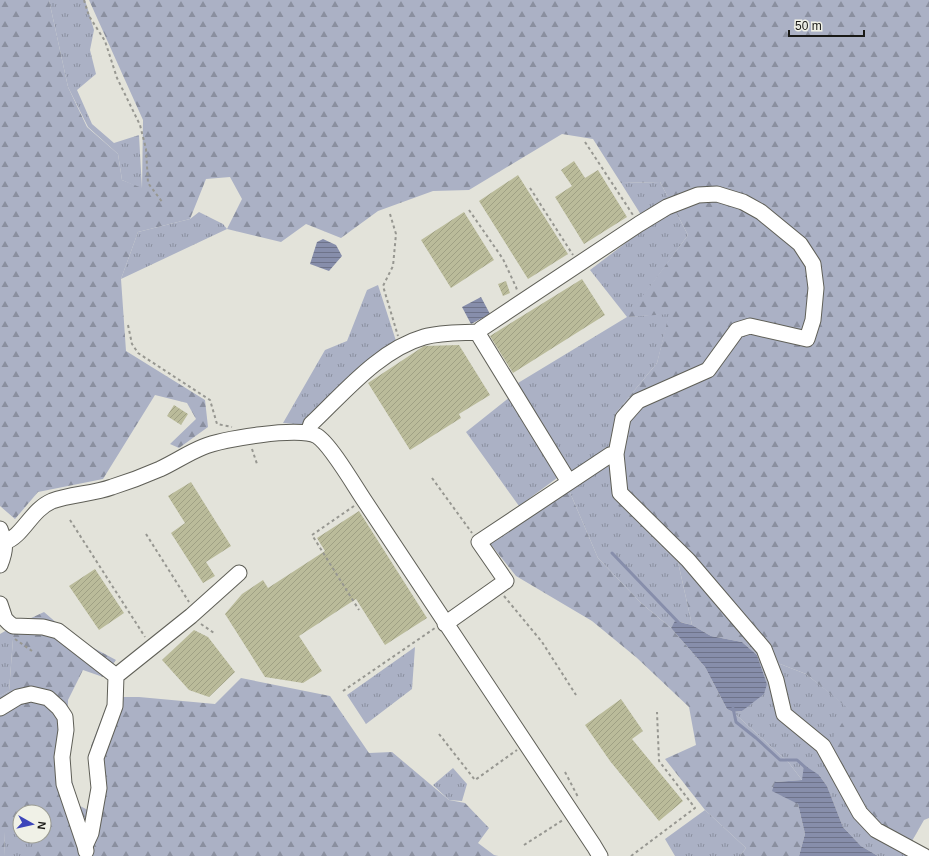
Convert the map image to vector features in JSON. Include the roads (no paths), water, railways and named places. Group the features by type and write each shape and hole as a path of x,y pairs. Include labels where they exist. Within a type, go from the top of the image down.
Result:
{"street":[{"path":"308,433 311,424 372,366 403,346 434,335 479,332 481,329 517,305 667,207 698,195 717,194 743,202 761,212 800,244 813,264 816,288 813,320 807,339 750,326 737,330 708,370 638,401 623,418 616,454 620,493 688,560 764,649 776,680 784,714 823,746 860,813 876,830 924,856"},
{"path":"479,332 480,337 569,482"},
{"path":"2,535 11,540 37,510 52,501 109,488 159,470 204,446 248,436 288,433 308,433 317,436 328,447 364,500 600,856"},
{"path":"445,624 506,581 479,542 610,455 616,454"},
{"path":"0,565 4,555 2,535"},
{"path":"86,851 91,833 99,788 96,758 114,706 116,676 191,616 239,573"},
{"path":"0,604 5,618 13,626 43,627 58,631 116,676"},
{"path":"0,708 18,696 31,694 48,698 59,708 65,717 66,730 62,757 64,784 86,851"}],"waterway":[{"path":"612,553 680,624"},
{"path":"733,708 736,722 780,760 797,760 806,768"}]}
